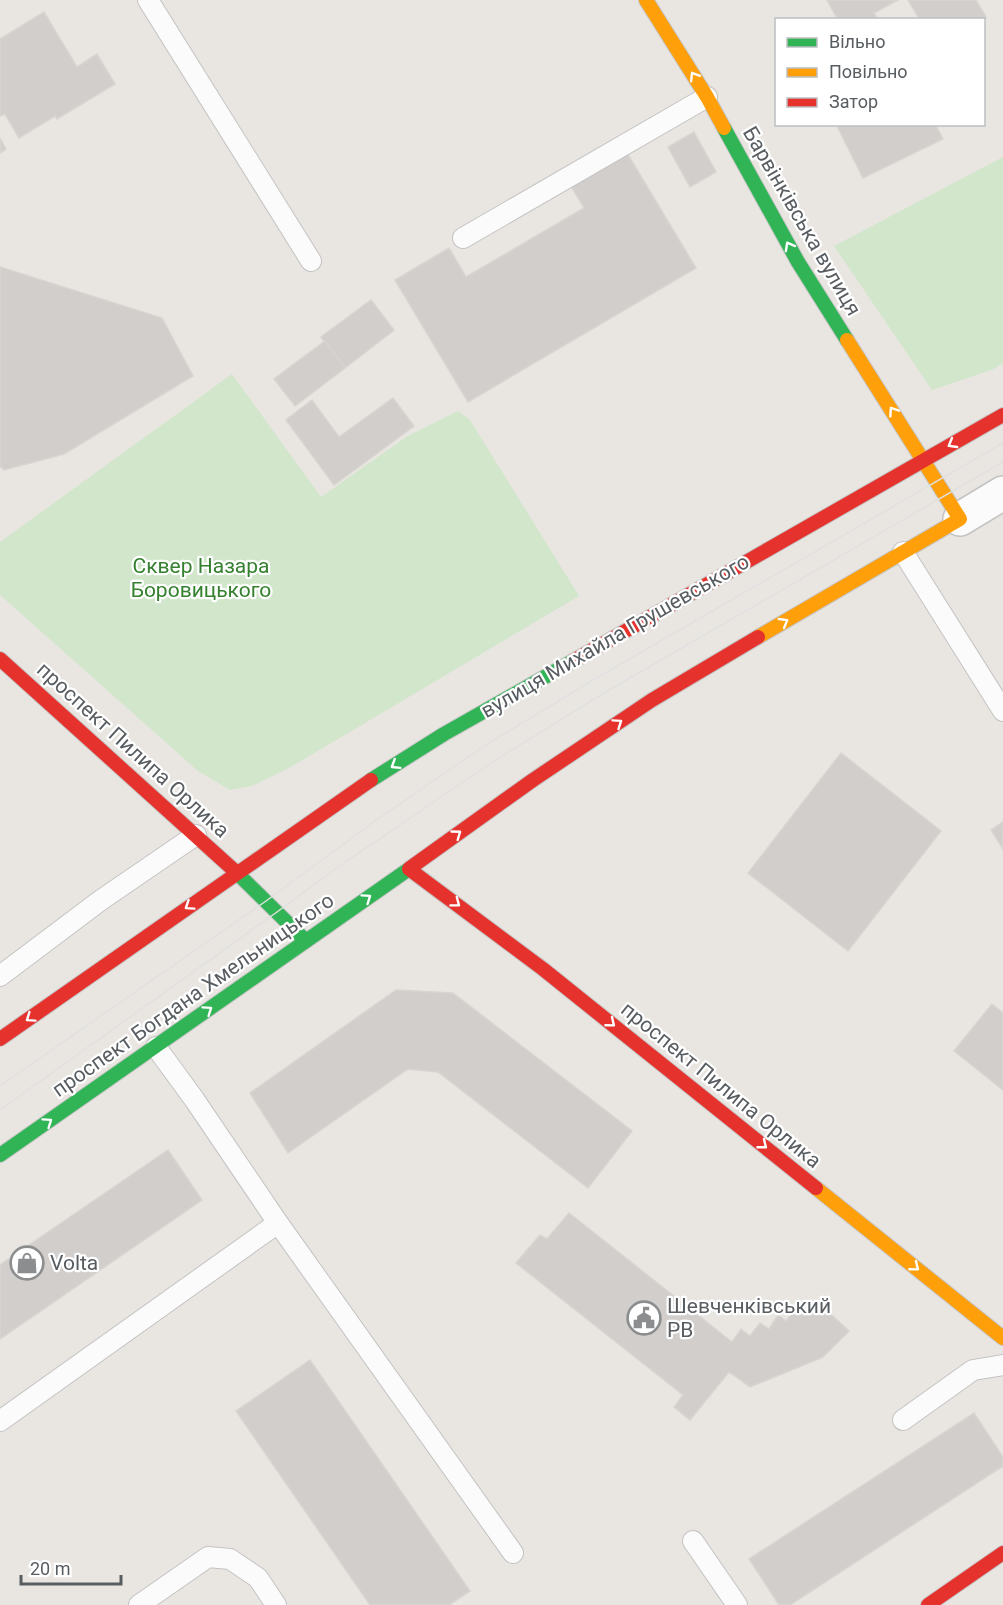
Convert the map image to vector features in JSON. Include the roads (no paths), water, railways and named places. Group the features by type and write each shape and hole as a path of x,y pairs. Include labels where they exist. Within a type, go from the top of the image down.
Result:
{"main road":[{"name":"Барвінківська вулиця","path":"646,0 707,97 798,262 960,519"},
{"name":"вулиця Михайла Грушевського","path":"237,873 354,791 444,734 1003,415"},
{"path":"410,868 533,780 652,700 960,519"},
{"name":"проспект Пилипа Орлика","path":"0,659 196,835 306,941"},
{"name":"проспект Пилипа Орлика","path":"410,868 543,969 1003,1338"},
{"name":"проспект Богдана Хмельницького","path":"0,1155 410,868"},
{"path":"0,1039 237,873"},
{"path":"928,1605 1003,1553"}],"street":[{"path":"960,519 1003,494"}],"lane":[{"path":"148,0 311,261"},
{"path":"463,238 707,97"},
{"path":"903,552 1003,711"},
{"path":"0,976 101,900 196,835"},
{"path":"156,1047 513,1553"},
{"path":"0,1420 278,1223"},
{"path":"903,1420 973,1370 1003,1365"},
{"path":"693,1541 738,1605"},
{"path":"139,1605 208,1557 230,1560 258,1578 276,1605"}],"tram line":[{"path":"0,1086 481,748 593,680 1003,443"},
{"path":"0,1110 331,872 491,763 604,693 1003,462"}],"place":[{"name":"Volta","path":"27,1263"},
{"name":"Шевченківський РВ","path":"644,1318"}],"park label":[{"name":"Сквер Назара Боровицького","path":"201,578"}]}
